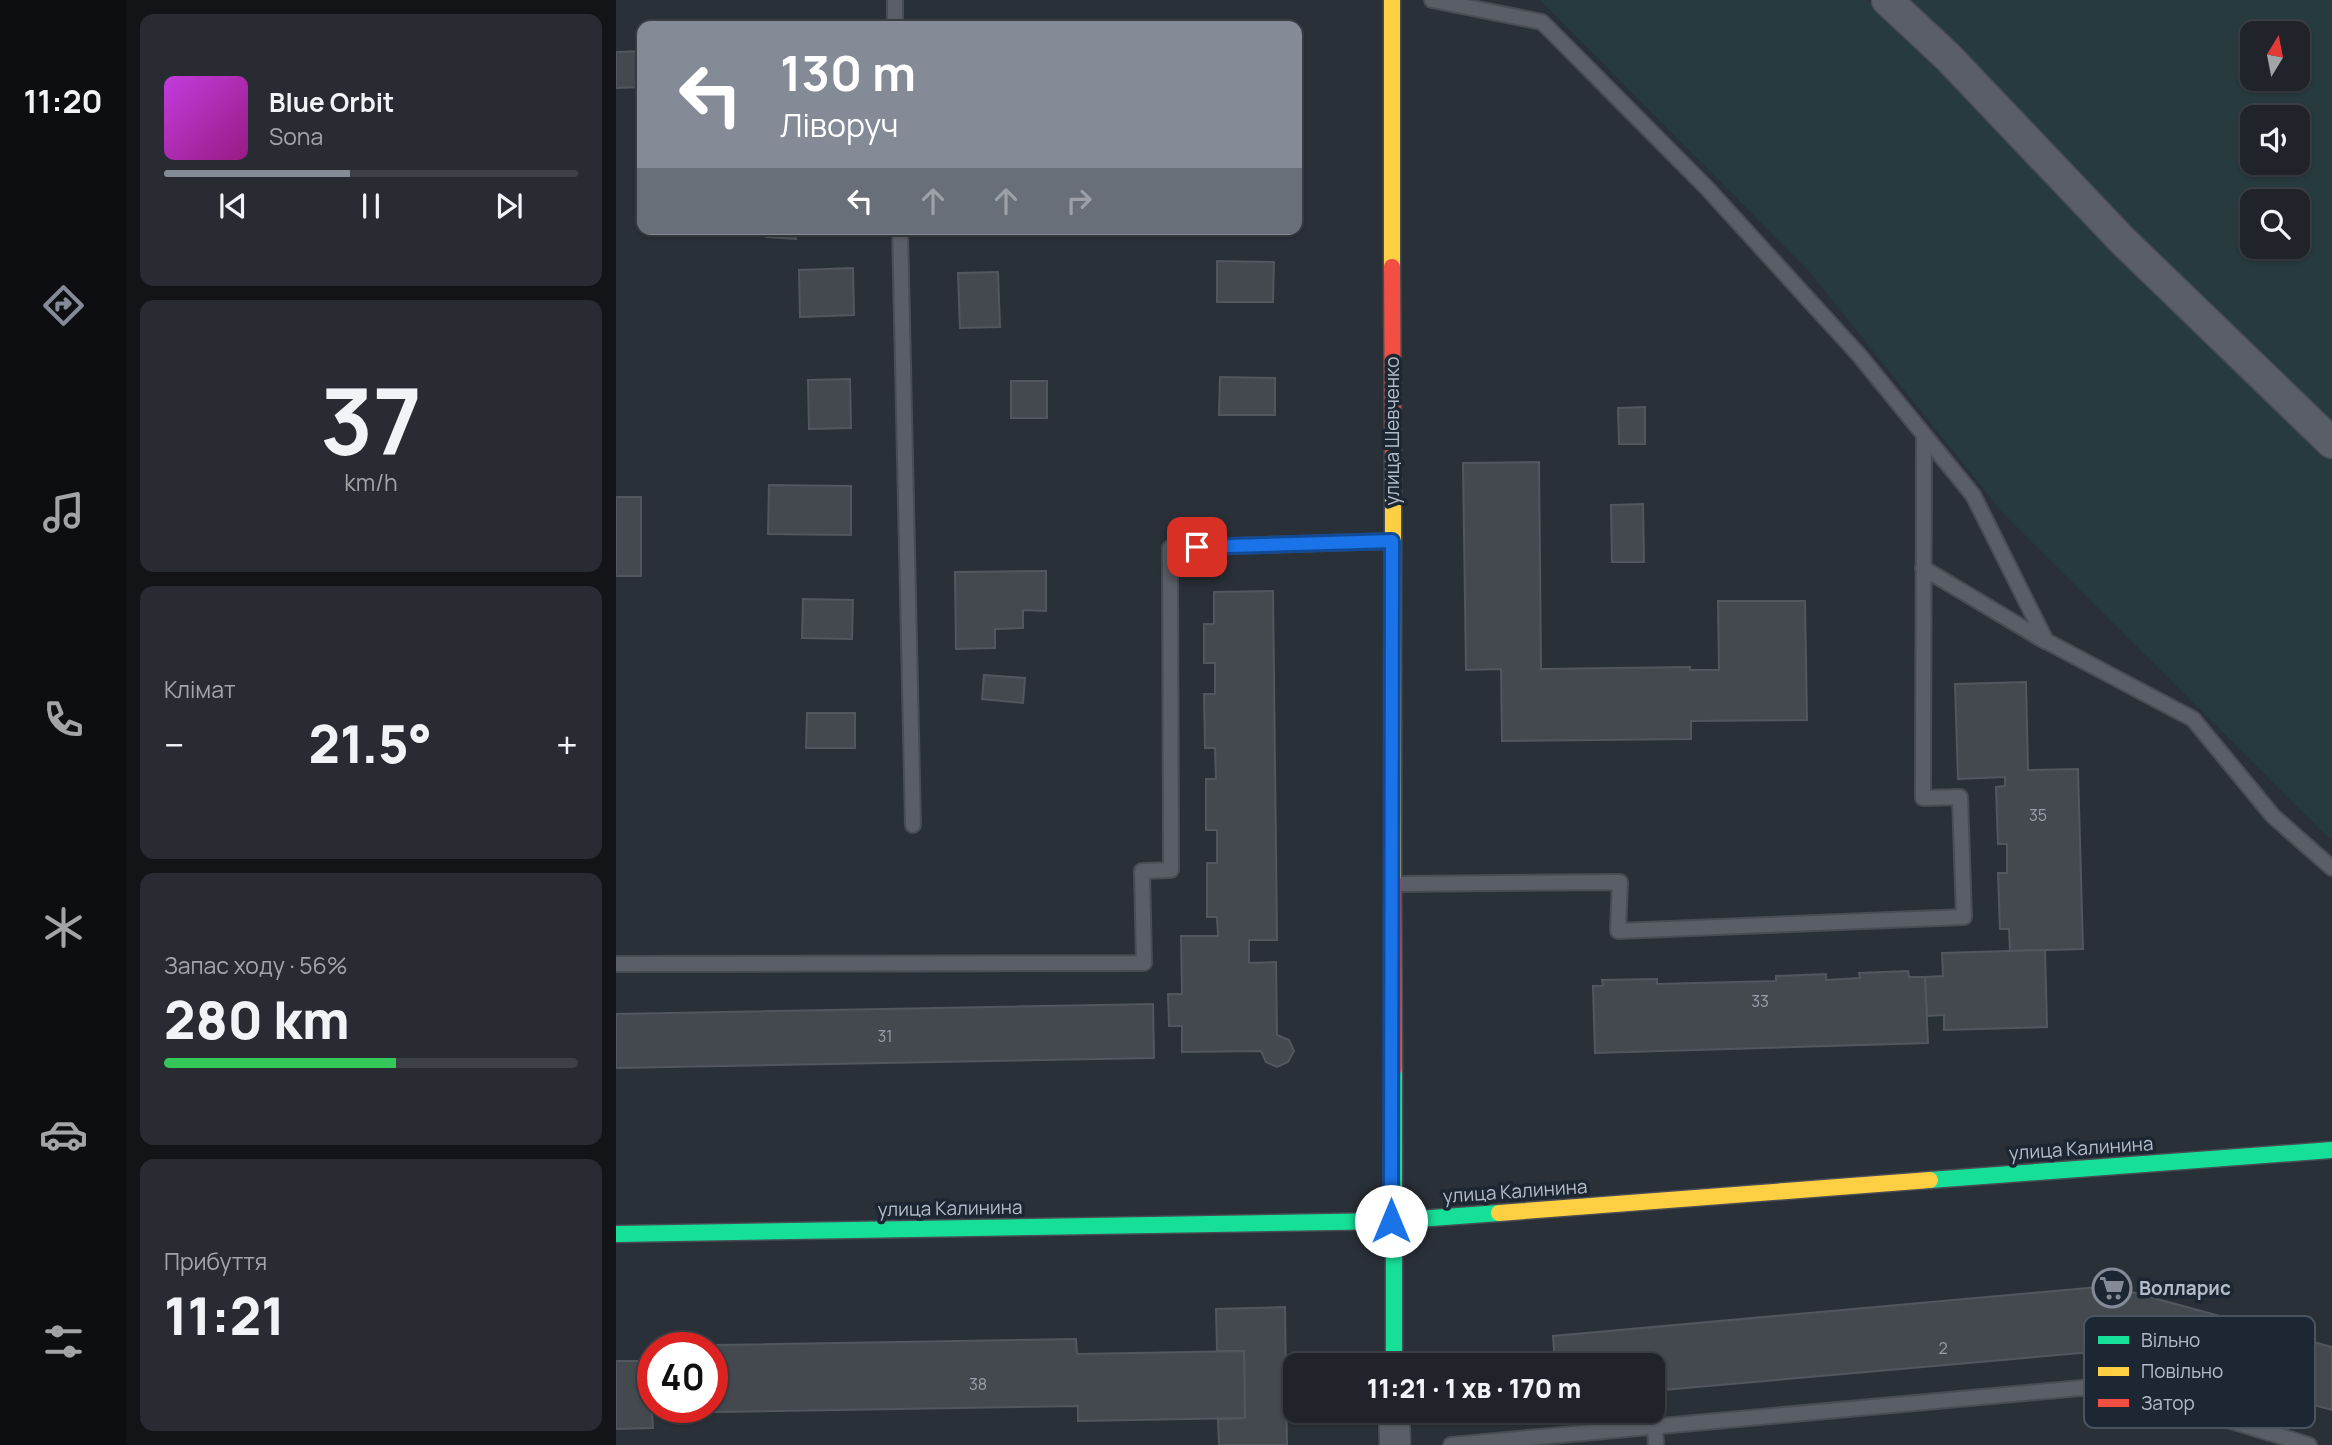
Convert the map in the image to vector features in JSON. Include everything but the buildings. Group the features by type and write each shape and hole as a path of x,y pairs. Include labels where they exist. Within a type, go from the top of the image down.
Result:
{"main road":[{"name":"улица Шевченко","path":"1392,0 1391,1221 1394,1353"},
{"name":"улица Калинина","path":"616,1234 1391,1221 2332,1150"}],"street":[{"path":"1887,0 1948,57 2122,240 2332,443"},
{"path":"1394,1423 1395,1445"}],"lane":[{"path":"895,0 895,21"},
{"path":"1432,0 1542,22 1706,187 1859,355 1973,495 2046,641"},
{"path":"900,235 913,825"},
{"path":"1391,884 1620,881 1618,931 1964,917 1960,797 1923,798 1924,435"},
{"path":"616,964 1144,962 1142,870 1171,870 1170,548 1392,541"},
{"path":"1923,568 2046,641 2193,719 2273,816 2332,867"},
{"path":"1451,1445 2084,1388"},
{"path":"1655,1427 1656,1445"},
{"path":"2254,1428 2309,1445"}],"green space":[{"path":"1540,0 1867,0 2332,454 2332,841 2002,512 1809,271"},
{"path":"1893,0 2332,0 2332,421"}],"traffic: fast":[{"path":"1394,1068 1394,1353"},
{"path":"1930,1180 2332,1150"},
{"path":"616,1234 1391,1221 1499,1213"}],"traffic: slow":[{"path":"1392,0 1392,267"},
{"path":"1393,463 1393,881"},
{"path":"1499,1213 1930,1180"}],"traffic: jam":[{"path":"1392,267 1393,463"},
{"path":"1393,881 1394,1068"}],"place":[{"name":"Волларис","path":"2112,1288"}],"route":[{"path":"1197,547 1392,541 1391,1221"}]}
